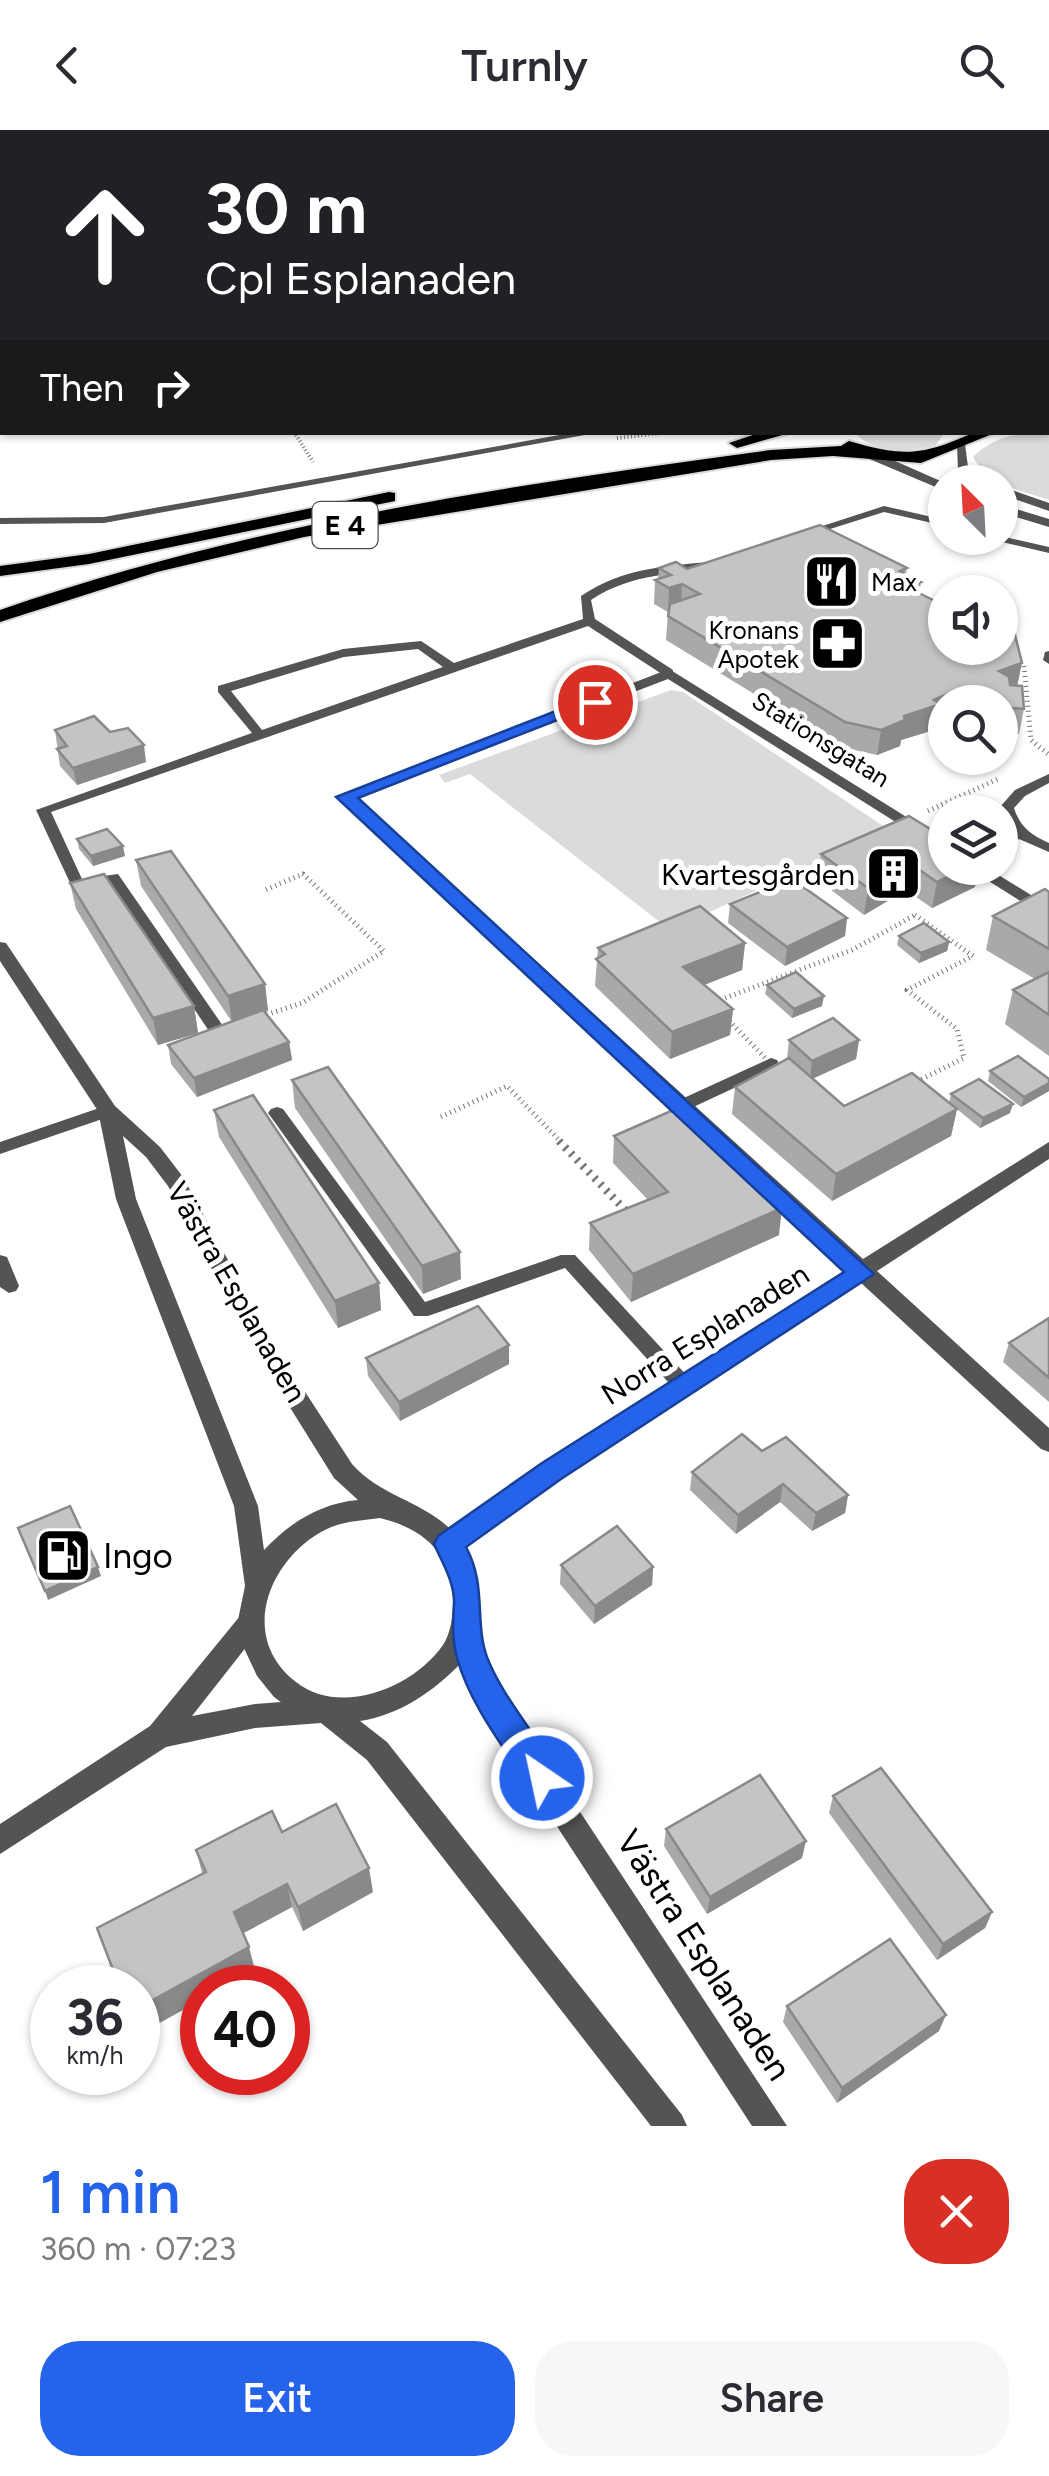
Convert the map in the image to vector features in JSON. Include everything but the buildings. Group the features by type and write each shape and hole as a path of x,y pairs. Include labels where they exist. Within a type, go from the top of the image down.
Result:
{"highway":[{"name":"E 4","path":"0,570 89,559 391,496 676,454 770,435"},
{"name":"E 4","path":"837,435 844,443 864,452"},
{"name":"E 4","path":"0,616 96,582 168,563 397,514 791,452 864,452 916,459 964,441"}],"street":[{"path":"864,452 928,480"},
{"path":"1018,496 1049,507"},
{"path":"1018,514 1049,523"},
{"path":"670,673 346,797 1049,1442"},
{"name":"Stationsgatan","path":"670,673 928,837"},
{"path":"1003,885 1049,914"},
{"name":"Västra Esplanaden","path":"0,947 108,1111 154,1152 176,1182 264,1346 343,1471 356,1486 405,1515"},
{"name":"Västra Esplanaden","path":"108,1111 126,1199 246,1506 256,1582"},
{"name":"Norra Esplanaden","path":"448,1544 551,1471 862,1274 1049,1149"},
{"path":"160,1735 255,1716 325,1710 375,1710 415,1690 454,1651 469,1603 462,1573 448,1544 419,1519 380,1508 339,1512 313,1524 274,1553 256,1582 249,1624 264,1667 291,1697 325,1710 377,1751 671,2126"},
{"name":"Västra Esplanaden","path":"466,1614 472,1659 498,1713 771,2126"},
{"path":"0,1840 160,1735 249,1624"}],"lane":[{"path":"0,521 104,520 579,435"},
{"path":"789,539 884,508 928,519"},
{"path":"1018,544 1049,550"},
{"path":"670,673 589,621 585,599 597,590 670,565 716,565 734,558"},
{"path":"218,1030 114,877 77,884 43,810 589,621"},
{"path":"259,734 223,689 343,653 422,645 454,668"},
{"path":"1017,795 1049,778"},
{"path":"1018,833 1049,848"},
{"path":"680,1106 771,1064"},
{"path":"0,1148 108,1111"},
{"path":"276,1113 421,1311 568,1260 684,1386"},
{"path":"0,1262 9,1286"}],"path":[{"path":"1018,662 1024,662 1030,740 1049,755 1031,764"},
{"path":"904,822 1006,775"},
{"path":"218,1030 302,1004 384,951 303,874 265,890"},
{"path":"915,915 974,956 907,990 957,1029 964,1058 840,1120 771,1064 712,1003 852,950 915,915"},
{"path":"440,1117 506,1086 629,1210 614,1223"}],"shaded area":[{"path":"857,435 943,435 936,445 904,450 882,448"},
{"path":"1018,435 1049,435 1049,500 1018,489 1018,465 978,465 973,457 990,444"},
{"path":"671,690 683,692 889,830 670,930 470,774 445,783 439,775"}],"place":[{"name":"Max","path":"832,582"},
{"name":"Kronans Apotek","path":"838,644"},
{"name":"Kvartesgården","path":"894,874"},
{"name":"Ingo","path":"64,1556"}],"route":[{"path":"542,1778 498,1713 472,1659 466,1614 469,1603 458,1558 448,1544 551,1471 862,1274 346,797 595,702"}]}
